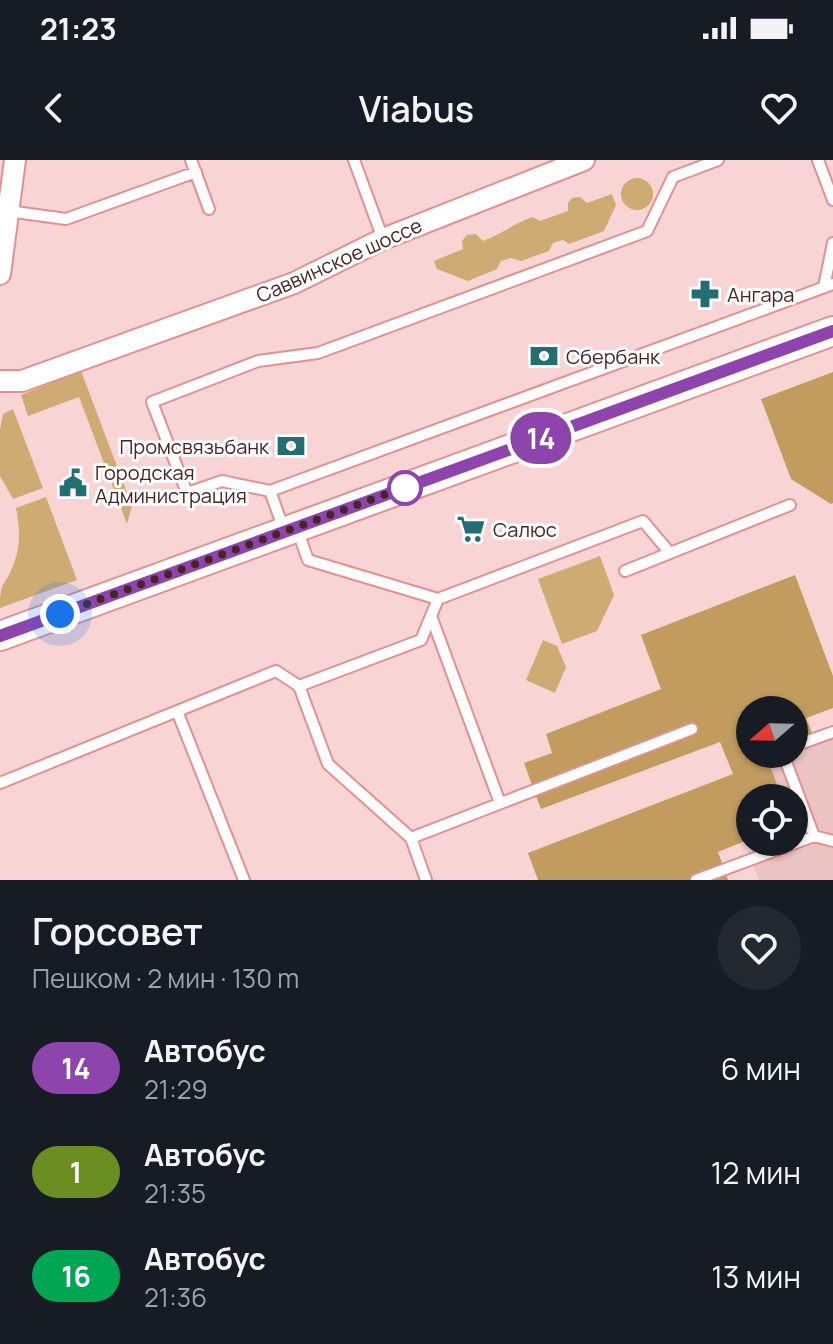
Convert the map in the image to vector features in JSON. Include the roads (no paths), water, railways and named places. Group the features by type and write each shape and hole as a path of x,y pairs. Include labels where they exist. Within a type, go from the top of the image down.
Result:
{"main road":[{"path":"0,636 833,331"}],"street":[{"name":"Саввинское шоссе","path":"0,381 22,381 287,286 383,239 584,160"},
{"path":"0,274 10,166"}],"lane":[{"path":"191,160 209,209"},
{"path":"354,160 383,239"},
{"path":"718,160 673,177 647,231 318,353 258,361 152,402 187,493 222,481 270,491 828,285 833,243"},
{"path":"818,160 833,200"},
{"path":"8,211 66,219 196,172"},
{"path":"270,491 308,560 438,599 643,521 670,553"},
{"path":"625,571 790,505"},
{"path":"299,686 421,640 438,599"},
{"path":"431,616 500,803"},
{"path":"0,783 276,671 299,686 328,764 411,838 426,880"},
{"path":"177,711 244,880"},
{"path":"411,838 692,729"},
{"path":"808,741 833,732"},
{"path":"788,768 814,836"},
{"path":"696,880 814,836 833,841"}],"place":[{"name":"Ангара","path":"705,294"},
{"name":"Сбербанк","path":"544,356"},
{"name":"Промсвязьбанк","path":"291,446"},
{"name":"Городская Администрация","path":"73,483"},
{"name":"Салюс","path":"471,529"}]}
